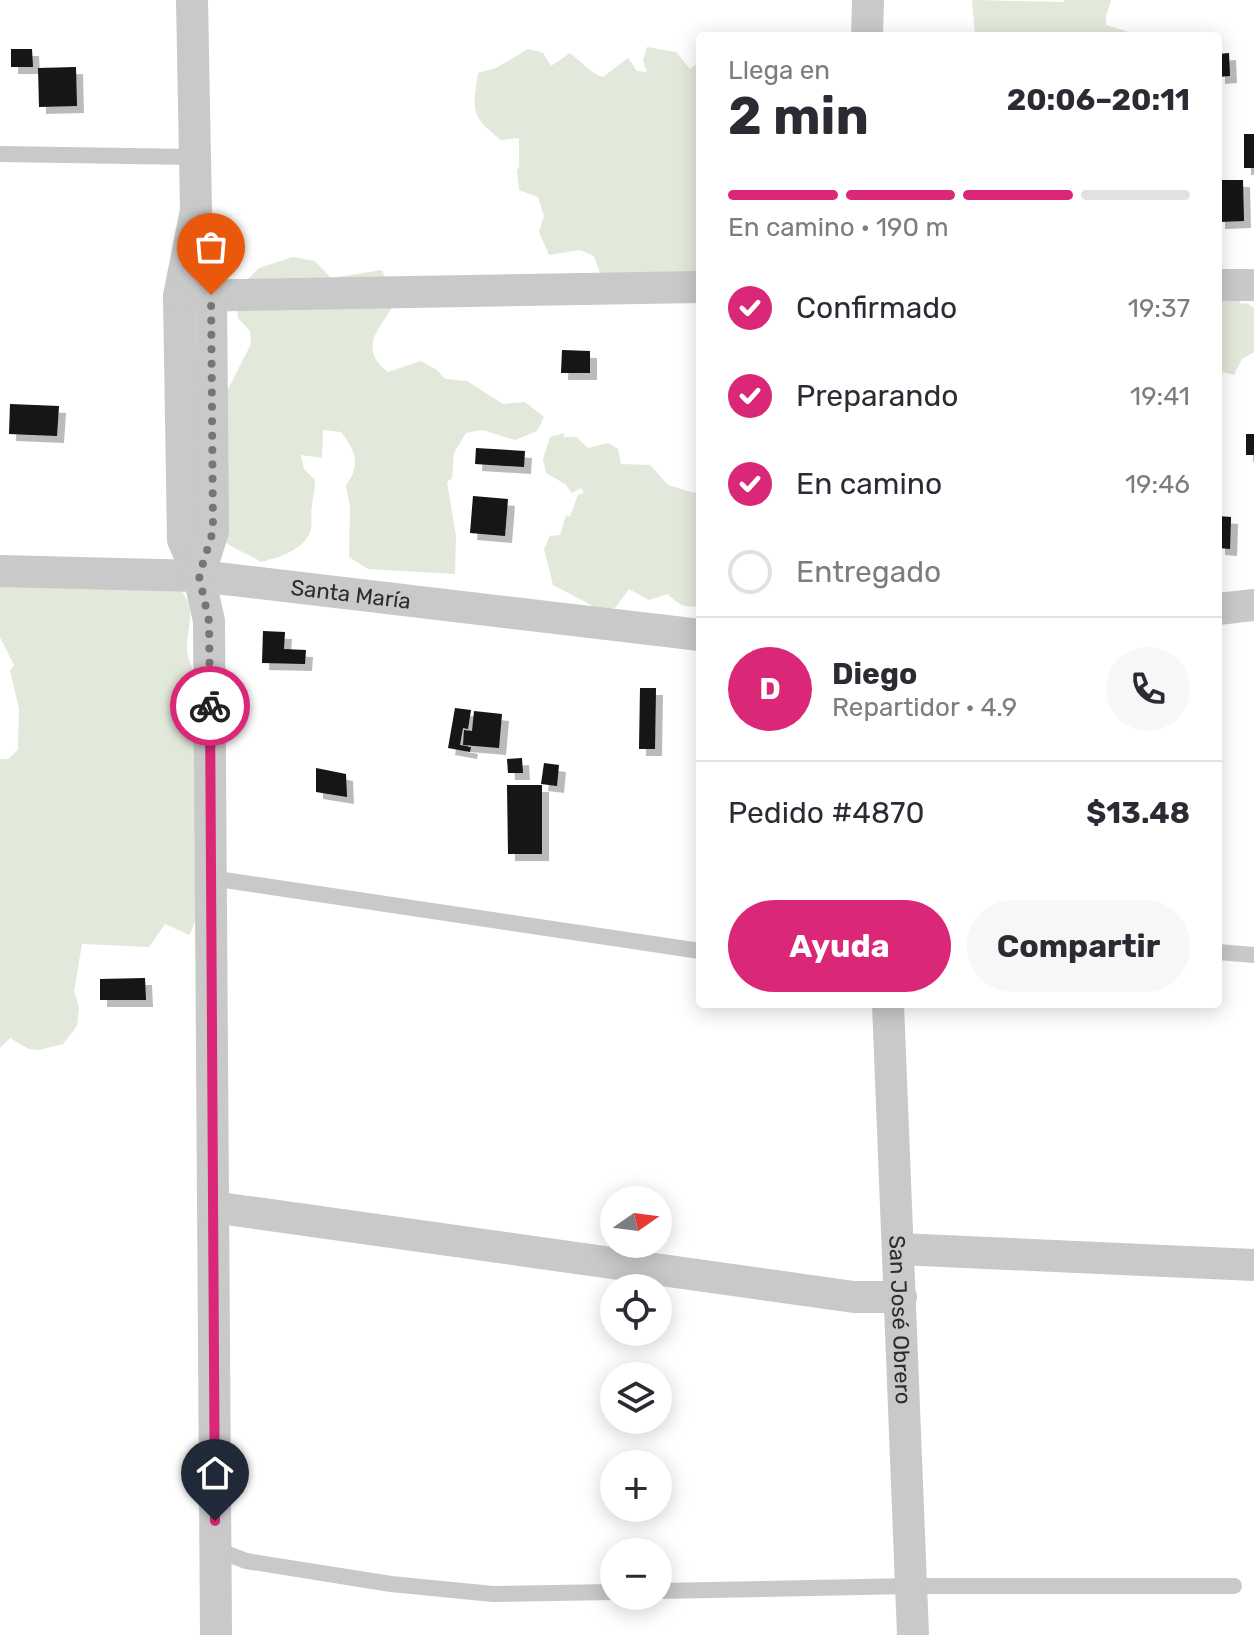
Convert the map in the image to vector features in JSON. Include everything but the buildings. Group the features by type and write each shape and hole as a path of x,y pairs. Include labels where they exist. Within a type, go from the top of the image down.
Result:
{"street":[{"path":"192,0 195,295 183,540 199,576 209,621 216,1635"},
{"path":"867,32 868,0"},
{"path":"1222,285 1254,285"},
{"path":"195,295 696,287"},
{"name":"Santa María","path":"0,571 199,576 696,635"},
{"path":"1222,609 1254,605"},
{"name":"San José Obrero","path":"888,1008 913,1635"},
{"path":"213,1207 854,1297 901,1297"},
{"path":"899,1249 1254,1265"}],"lane":[{"path":"0,154 193,157"},
{"path":"211,878 696,950"},
{"path":"1222,952 1254,955"},
{"path":"215,1549 246,1561 391,1584 493,1594 600,1592"},
{"path":"672,1591 911,1586 1234,1586"}],"shaded area":[{"path":"972,0 1111,0 1106,25 1129,32 975,32"},
{"path":"647,47 676,52 690,69 696,64 696,287 601,276 594,256 580,250 549,255 539,232 544,216 538,197 519,190 519,138 501,140 478,118 475,96 478,73 496,68 528,49 543,53 551,66 570,53 603,77 628,58 637,71 647,72 643,61"},
{"path":"293,257 315,261 331,278 382,270 395,302 378,329 372,346 379,363 388,372 421,361 445,379 467,381 503,404 525,402 544,417 537,431 515,440 482,430 466,433 454,453 452,478 447,482 456,536 455,574 368,569 349,557 350,507 346,486 354,471 355,458 341,432 323,430 322,458 301,455 304,469 315,480 311,529 302,544 261,562 223,540 226,393 251,344 250,331 238,318 236,291 259,268"},
{"path":"1222,297 1238,299 1241,304 1247,303 1254,308 1254,352 1242,359 1234,375 1222,372"},
{"path":"565,433 563,437 576,437 588,448 608,443 618,449 621,464 650,465 668,485 696,491 696,606 682,605 668,594 649,600 629,589 616,607 604,612 553,585 544,549 550,536 560,535 566,515 570,517 578,495 584,493 581,488 572,493 565,484 546,473 543,459 550,437"},
{"path":"84,557 178,585 188,602 187,653 195,673 202,810 201,887 197,916 189,935 165,924 149,947 82,944 74,991 79,1007 77,1026 63,1044 39,1050 29,1049 10,1038 0,1048 0,759 8,759 18,750 19,708 10,671 14,665 0,637 0,575"}],"way so far":[{"path":"210,706 209,621 199,576 213,531 211,295"}],"route":[{"path":"210,706 215,1521"}]}
